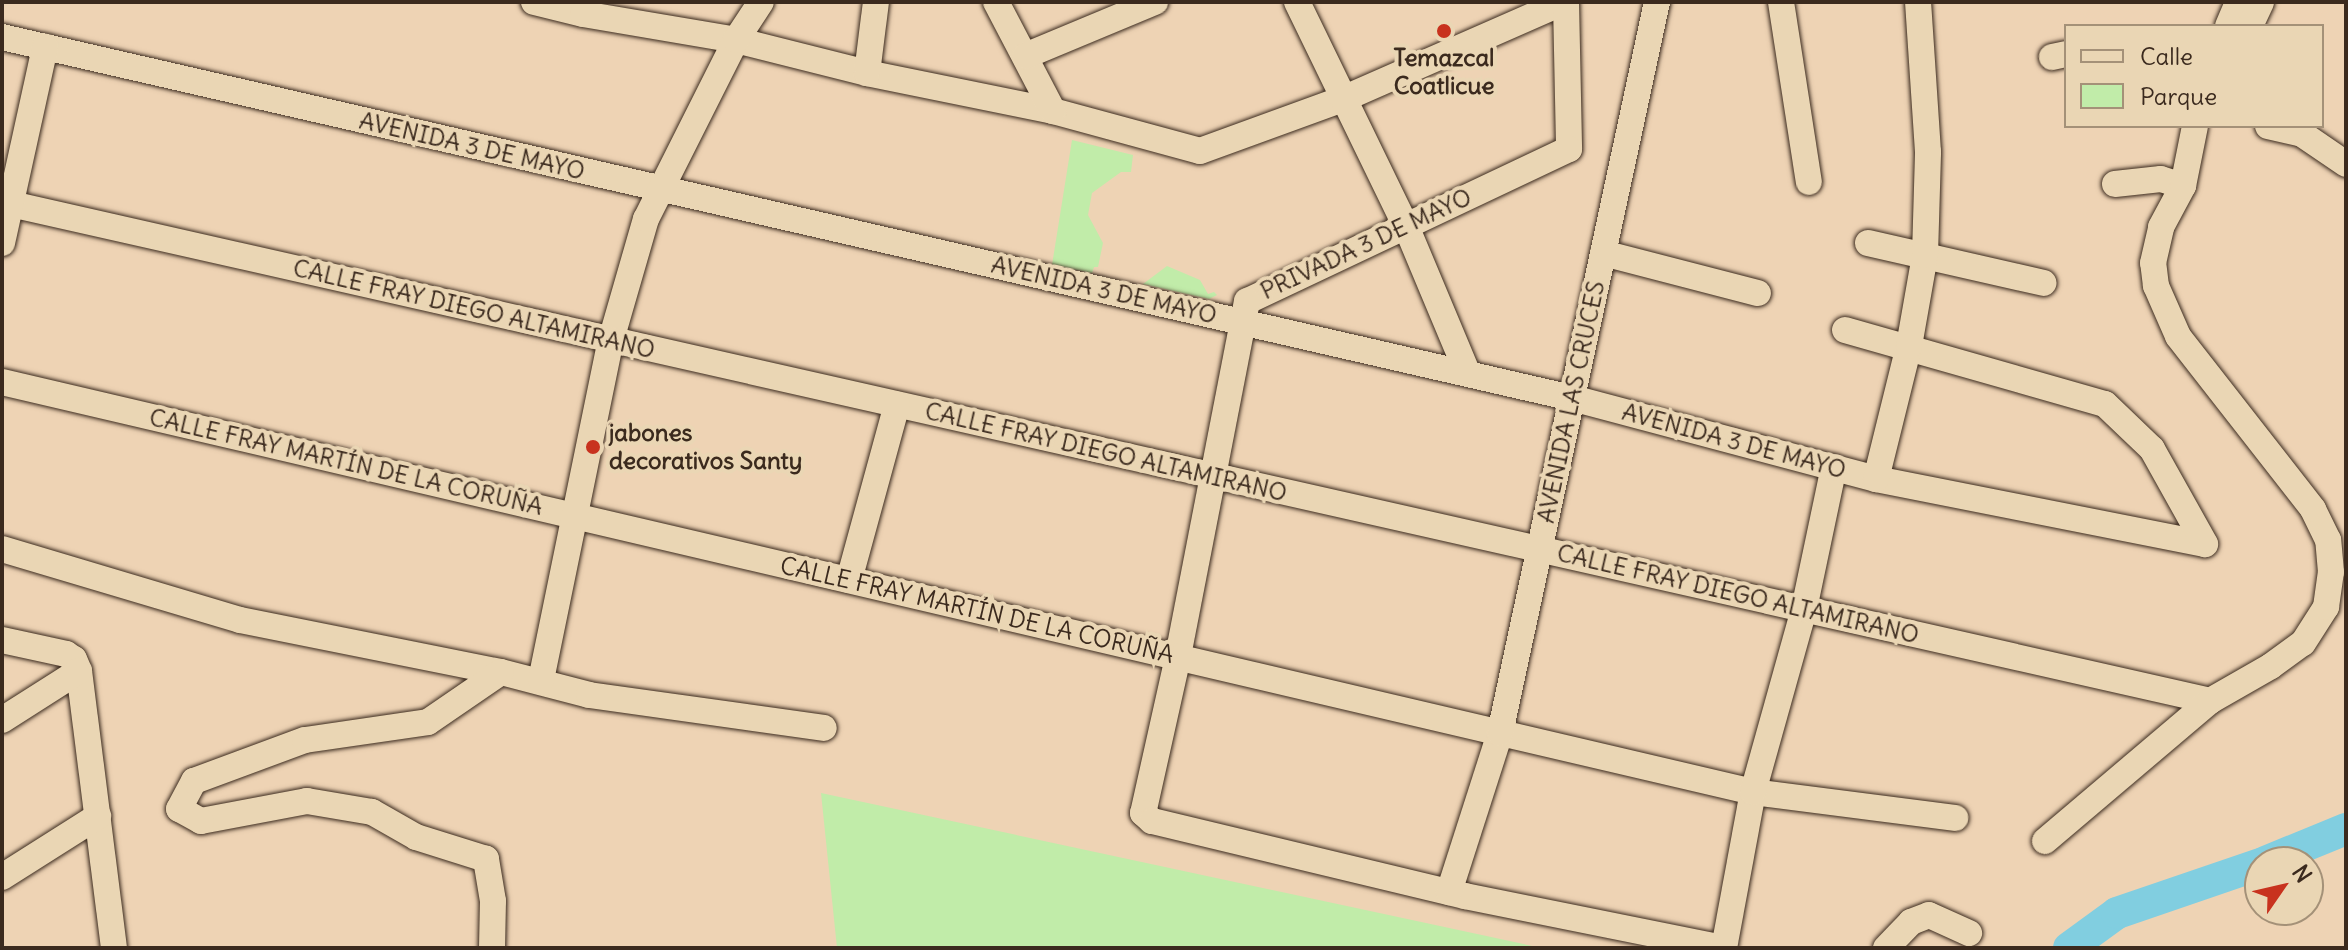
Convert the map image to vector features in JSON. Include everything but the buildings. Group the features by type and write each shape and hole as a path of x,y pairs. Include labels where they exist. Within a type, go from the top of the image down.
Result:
{"street":[{"path":"534,2 736,40 867,73 1053,111 1200,151 1343,99 1565,2"},
{"path":"541,680 611,340 646,219 736,40 761,2"},
{"path":"867,73 876,2"},
{"path":"996,2 1053,111"},
{"path":"1297,2 1406,226 1468,374"},
{"name":"PRIVADA 3 DE MAYO","path":"1449,892 1152,821 1143,813 1178,657 1247,301 1569,149 1565,2"},
{"name":"AVENIDA LAS CRUCES","path":"1449,892 1500,733 1657,2"},
{"path":"1781,2 1809,182"},
{"path":"1876,479 1909,346 1925,255 1928,152 1918,2"},
{"path":"2230,24 2238,2"},
{"path":"2251,24 2261,2"},
{"path":"1025,56 1142,5"},
{"name":"AVENIDA 3 DE MAYO","path":"2,37 1572,398 1876,479 2205,544 2152,449 2105,404 1909,346"},
{"path":"2,243 6,203 45,47"},
{"path":"2045,841 2210,701 2271,666 2303,643 2326,607 2331,572 2328,540 2313,509 2178,336 2165,309 2153,263 2161,227 2183,186 2195,128"},
{"path":"2300,130 2335,157"},
{"path":"2115,184 2161,179 2183,186"},
{"name":"CALLE FRAY DIEGO ALTAMIRANO","path":"6,203 2210,701"},
{"path":"1868,243 2044,283"},
{"path":"1603,253 1758,293"},
{"path":"1845,330 1909,346"},
{"name":"CALLE FRAY MARTÍN DE LA CORUÑA","path":"2,382 1753,792 1955,818"},
{"path":"849,580 897,404"},
{"path":"1449,892 1723,948 1753,792 1804,609 1834,467"},
{"path":"2,549 240,620 541,680 589,695 824,728"},
{"path":"2,640 66,654 74,659 79,671 114,948"},
{"path":"2,720 79,671"},
{"path":"492,948 493,901 486,859 416,837 372,812 333,805 307,801 201,821 179,809 194,781 305,740 428,722 501,672"},
{"path":"2,877 98,816"},
{"path":"1886,948 1911,922 1929,915 1969,933"}],"green space":[{"path":"1072,140 1133,155 1131,172 1121,172 1092,193 1088,215 1103,243 1098,267 1094,267 1092,273 1052,265"},
{"path":"1167,266 1200,280 1208,294 1214,292 1217,295 1209,299 1143,284"},
{"path":"821,793 1542,948 837,948"}],"waterway":[{"path":"2304,846 2346,829"},
{"path":"2069,948 2117,913 2244,869"}],"place":[{"name":"Temazcal Coatlicue","path":"1444,31"},
{"name":"jabones decorativos Santy","path":"593,447"}]}
